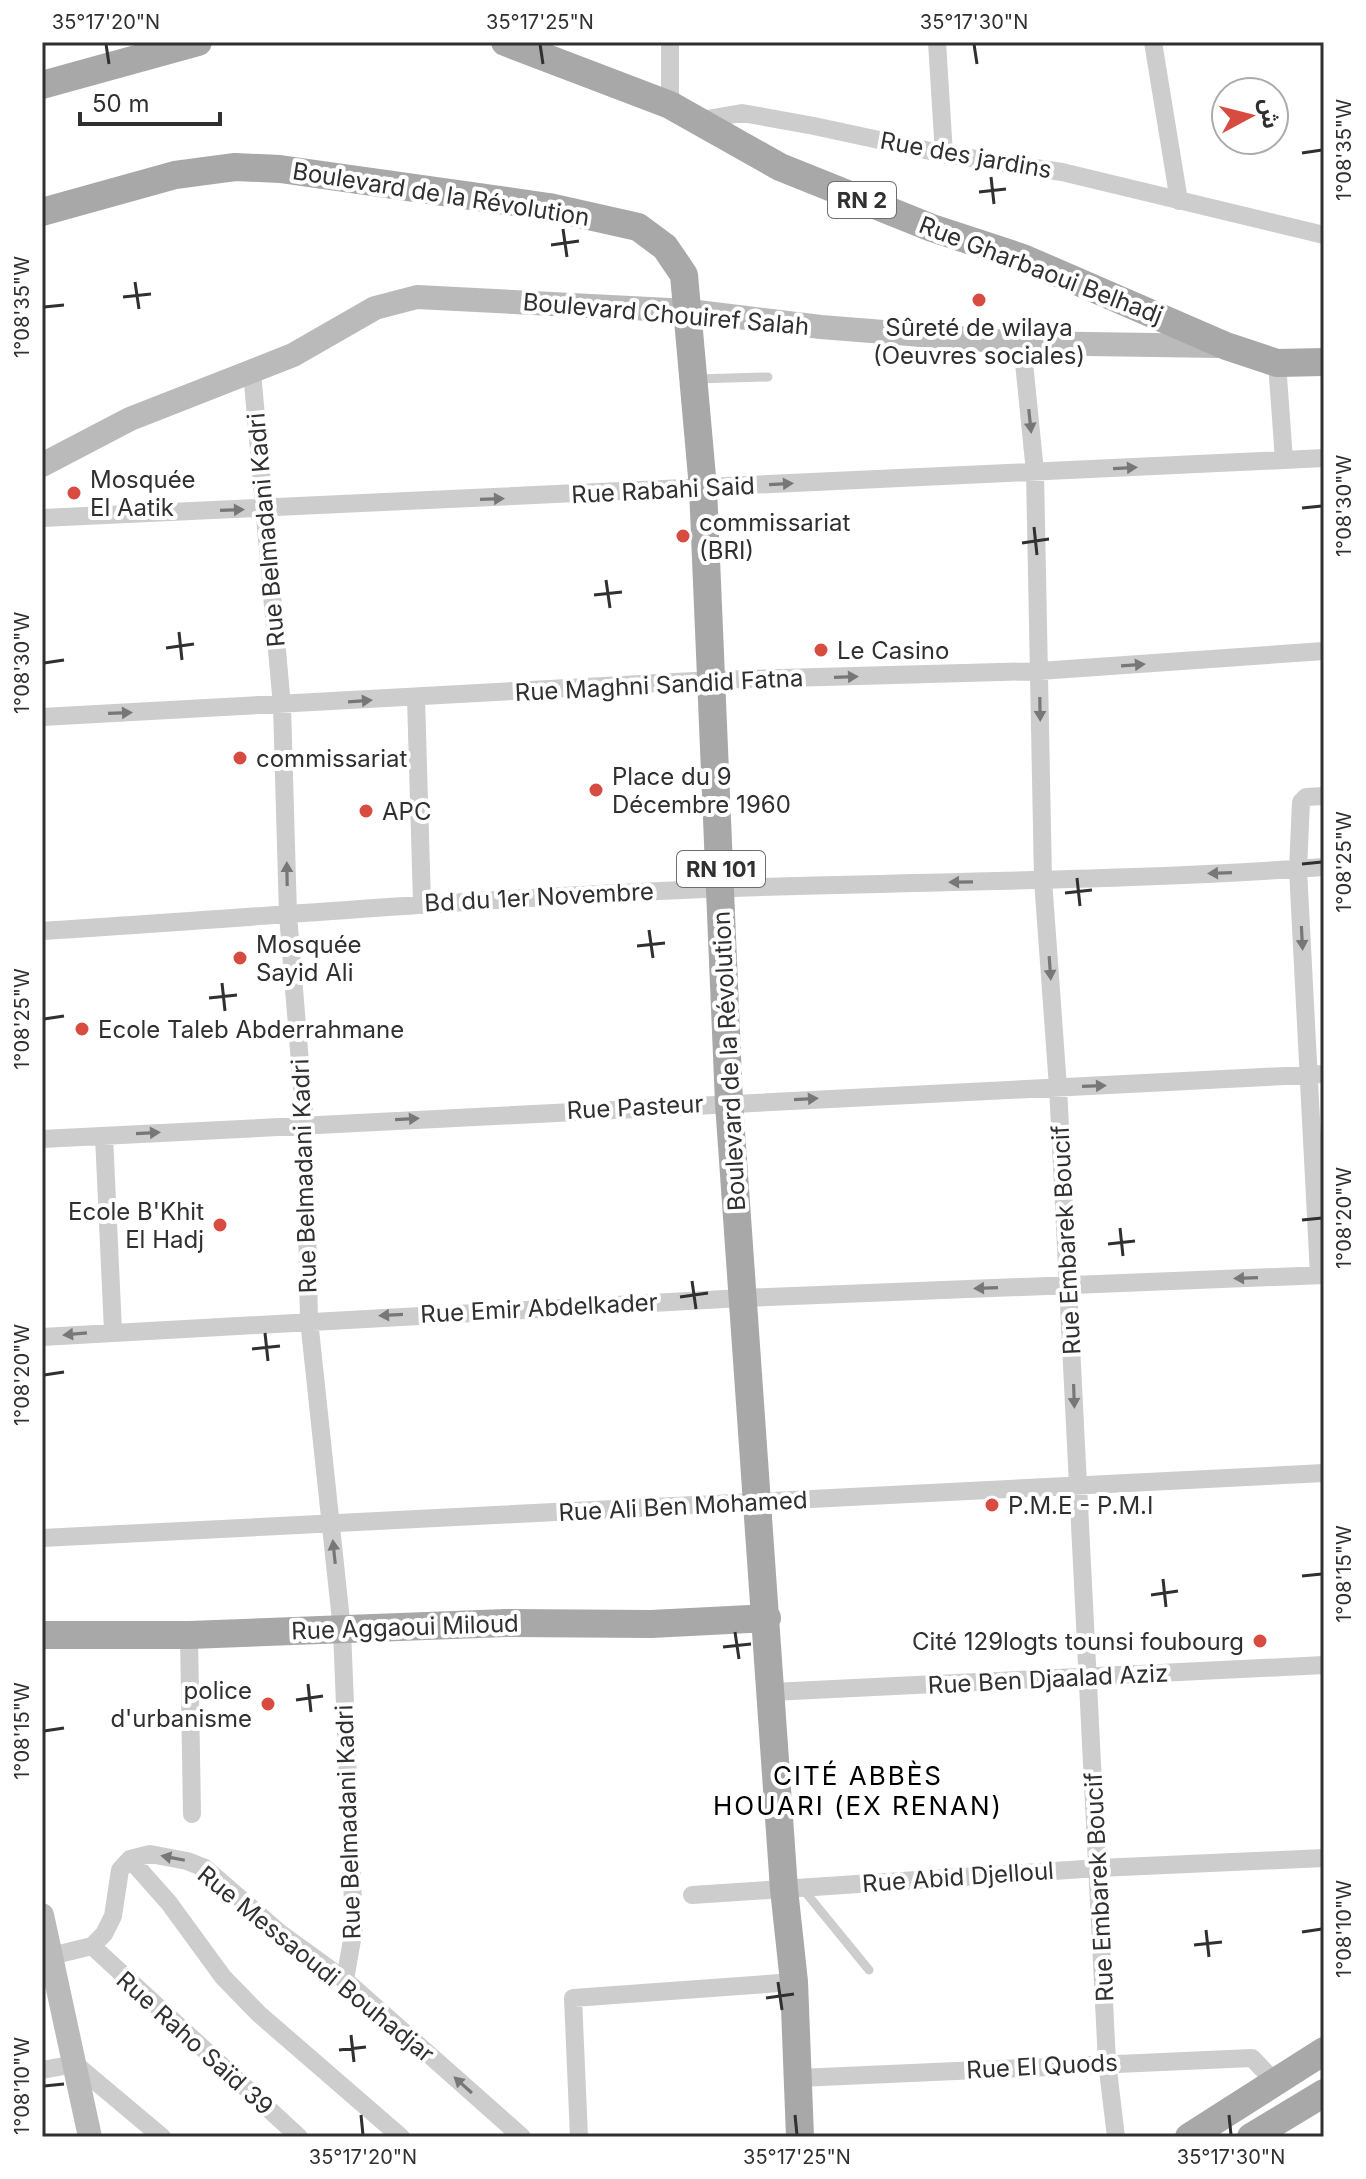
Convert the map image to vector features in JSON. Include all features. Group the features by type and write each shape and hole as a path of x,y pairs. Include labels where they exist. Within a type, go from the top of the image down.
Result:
{"main road":[{"path":"42,85 198,42"},
{"name":"Rue Gharbaoui Belhadj","path":"505,42 670,105 780,167 932,228 1023,258 1226,346"},
{"name":"Boulevard de la Révolution","path":"42,212 175,175 235,167 405,184 549,207 638,227 665,247 684,275 703,488 712,680 714,889 772,1692 793,1888 800,2137"},
{"name":"Boulevard Chouiref Salah","path":"42,465 130,419 293,355 375,308 417,297 689,311 821,327 1022,343 1226,346 1277,363 1324,362"},
{"name":"Rue Aggaoui Miloud","path":"42,1635 189,1635 506,1623 651,1624 767,1618"},
{"path":"42,1915 90,2137"},
{"path":"1189,2137 1324,2051"},
{"path":"1275,2082 1293,2112"},
{"path":"1251,2137 1324,2093"}],"street":[{"path":"670,42 670,105"},
{"path":"937,42 944,154"},
{"path":"1153,42 1179,201"},
{"name":"Rue des jardins","path":"701,120 742,113 944,154 1062,172 1324,235"},
{"name":"Rue Embarek Boucif","path":"1022,343 1035,472 1043,880 1058,1087 1107,2062 1116,2137"},
{"path":"1277,363 1284,460"},
{"name":"Rue Belmadani Kadri","path":"252,372 282,706 288,915 305,1124 309,1320 342,1630 354,1928 345,1980"},
{"name":"Rue Rabahi Said","path":"42,518 1324,458"},
{"name":"Rue Maghni Sandid Fatna","path":"42,717 712,680 1039,671 1324,651"},
{"path":"416,698 422,903"},
{"path":"1321,1275 1317,1075 1298,869 1301,802 1306,797 1324,796"},
{"name":"Bd du 1er Novembre","path":"42,931 422,903 1324,867"},
{"name":"Rue Pasteur","path":"42,1139 1317,1075"},
{"path":"104,1136 113,1331"},
{"name":"Rue Emir Abdelkader","path":"42,1337 742,1298 1321,1275"},
{"name":"Rue Ali Ben Mohamed","path":"42,1538 1324,1473"},
{"path":"189,1635 192,1814"},
{"name":"Rue Ben Djaalad Aziz","path":"772,1692 1324,1665"},
{"name":"Rue Messaoudi Bouhadjar","path":"130,1859 150,1854 205,1868 280,1933 345,1980 522,2137"},
{"name":"Rue Abid Djelloul","path":"692,1895 1099,1868 1324,1858"},
{"path":"51,1956 92,1946 104,1934 113,1916 120,1870 130,1859 169,1903 223,1977 259,2014 401,2137"},
{"name":"Rue Raho Saïd 39","path":"92,1946 299,2137"},
{"path":"579,2137 573,1998 794,1982"},
{"name":"Rue El Quods","path":"799,2078 1252,2058 1275,2082"},
{"path":"42,2070 75,2064 162,2137"}],"lane":[{"path":"694,379 768,377"},
{"path":"793,1888 869,1970"}],"place":[{"name":"Sûreté de wilaya (Oeuvres sociales)","path":"979,300"},
{"name":"Mosquée El Aatik","path":"74,493"},
{"name":"commissariat (BRI)","path":"683,536"},
{"name":"Le Casino","path":"821,650"},
{"name":"commissariat","path":"240,758"},
{"name":"Place du 9 Décembre 1960","path":"596,790"},
{"name":"APC","path":"366,811"},
{"name":"Mosquée Sayid Ali","path":"240,958"},
{"name":"Ecole Taleb Abderrahmane","path":"82,1029"},
{"name":"Ecole B'Khit El Hadj","path":"220,1225"},
{"name":"P.M.E - P.M.I","path":"992,1505"},
{"name":"Cité 129logts tounsi foubourg","path":"1260,1641"},
{"name":"police d'urbanisme","path":"268,1704"}],"district":[{"name":"CITÉ ABBÈS HOUARI (EX RENAN)","path":"858,1790"}]}
